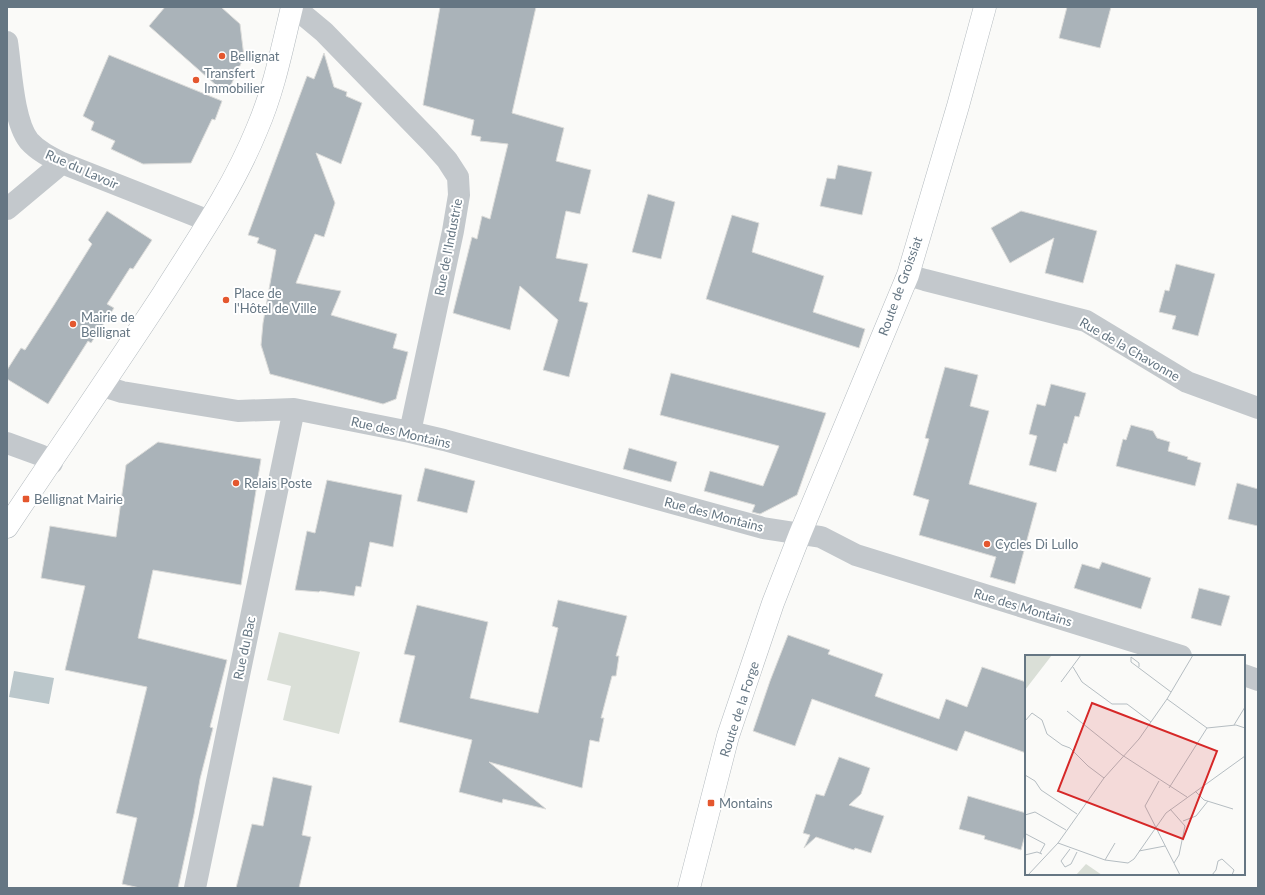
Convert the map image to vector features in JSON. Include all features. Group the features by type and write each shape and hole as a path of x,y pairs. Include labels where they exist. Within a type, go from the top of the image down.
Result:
{"main road":[{"path":"7,527 103,386 235,178 258,128 274,82 293,7"},
{"name":"Route de Groissiat","path":"800,534 908,275 956,113 985,7"},
{"name":"Route de la Forge","path":"689,888 728,736 773,603 800,534"}],"street":[{"name":"Rue de l'Industrie","path":"293,7 324,32 424,135 447,160 458,177 459,195 453,231 410,432"},
{"name":"Rue du Lavoir","path":"7,42 15,103 21,124 29,140 45,155 209,221"},
{"path":"7,209 62,163"},
{"name":"Rue de la Chavonne","path":"908,275 1086,321 1187,382 1258,408"},
{"name":"Rue des Montains","path":"103,386 122,392 238,411 294,409 410,432 763,528 821,537 856,555 1178,655"},
{"name":"Rue du Bac","path":"194,888 294,409"},
{"path":"7,443 40,455 52,463"},
{"path":"1245,675 1258,680"}],"shaded area":[{"path":"279,632 360,652 339,734 283,720 291,686 267,680"},
{"path":"14,671 54,678 49,704 9,697"}],"building":[{"path":"165,7 221,7 240,24 244,57 230,87 227,86 225,93 149,26"},
{"path":"440,7 536,7 512,113 564,128 556,161 591,170 580,214 566,211 556,258 588,264 579,301 588,303 569,377 543,370 558,320 520,286 510,330 453,313 472,237 477,239 482,216 490,219 508,144 480,141 481,137 471,135 474,120 423,105"},
{"path":"1067,7 1111,7 1100,48 1059,38"},
{"path":"324,53 334,87 347,92 346,96 362,103 341,164 316,153 335,203 324,237 315,234 296,283 341,291 331,315 397,334 393,348 408,352 396,399 383,404 270,374 261,345 263,323 276,250 257,243 259,238 248,235 307,76 314,79"},
{"path":"109,55 222,101 215,120 212,119 191,163 143,164 111,149 115,141 91,130 94,122 83,116"},
{"path":"838,165 872,172 862,215 820,206 827,178 835,179"},
{"path":"648,194 675,202 661,259 632,252"},
{"name":"Mairie de Bellignat","path":"107,211 152,240 133,269 130,268 107,304 114,308 91,343 88,341 48,404 7,379 7,370 21,348 25,350 54,305 92,244 88,240"},
{"path":"1021,211 1097,231 1083,283 1045,273 1054,238 1010,263 991,228"},
{"path":"732,215 759,223 752,252 824,276 813,312 865,329 859,348 706,299"},
{"path":"1176,264 1215,274 1198,336 1172,329 1176,316 1159,312 1165,290 1169,291"},
{"path":"945,367 978,375 970,406 989,411 969,484 1037,503 1015,584 990,577 996,557 919,535 929,500 913,495 929,439 925,438"},
{"path":"671,373 826,413 797,495 760,514 752,512 755,505 704,491 710,471 763,486 779,446 660,415"},
{"path":"1051,384 1086,393 1079,417 1075,416 1067,444 1064,443 1056,472 1029,465 1037,436 1029,434 1034,415 1037,404 1045,406"},
{"path":"1131,425 1153,431 1157,438 1170,442 1168,451 1201,463 1195,486 1116,466 1123,439 1126,440"},
{"path":"158,442 261,459 241,585 153,570 138,638 227,660 210,727 213,728 200,779 178,888 140,888 122,884 137,818 116,813 147,687 65,670 85,586 41,578 50,526 116,537 126,465"},
{"path":"629,448 677,462 671,482 623,469"},
{"path":"425,468 475,481 467,513 417,501"},
{"path":"327,480 402,495 393,547 370,542 361,587 356,586 354,596 320,591 295,590 307,531 315,533"},
{"path":"1237,483 1258,489 1258,526 1228,519"},
{"path":"1102,562 1151,578 1141,609 1074,588 1082,564 1099,569"},
{"path":"1199,588 1230,596 1221,626 1191,618"},
{"path":"558,600 627,616 616,656 619,656 616,676 612,676 601,718 604,718 599,742 590,740 582,788 489,762 546,809 503,799 502,803 459,792 472,740 399,722 415,656 404,654 417,605 488,622 470,698 538,713 558,628 552,626"},
{"path":"788,635 830,650 828,654 883,674 875,696 939,719 946,699 967,707 982,667 1025,682 1025,753 965,731 957,751 812,699 795,746 753,731"},
{"path":"839,757 870,768 861,794 849,805 884,816 871,853 855,848 854,850 816,837 804,848 810,835 803,833 816,794 824,796"},
{"path":"273,777 312,786 302,835 311,837 299,888 236,888 252,824 263,826"},
{"path":"968,796 1025,813 1025,835 1021,850 984,839 985,836 959,829"}],"place":[{"name":"Bellignat","path":"222,56"},
{"name":"Transfert Immobilier","path":"196,80"},
{"name":"Place de l'Hôtel de Ville","path":"226,300"},
{"name":"Mairie de Bellignat","path":"73,324"},
{"name":"Relais Poste","path":"236,483"},
{"name":"Bellignat Mairie","path":"26,499"},
{"name":"Cycles Di Lullo","path":"987,544"},
{"name":"Montains","path":"711,803"}]}
